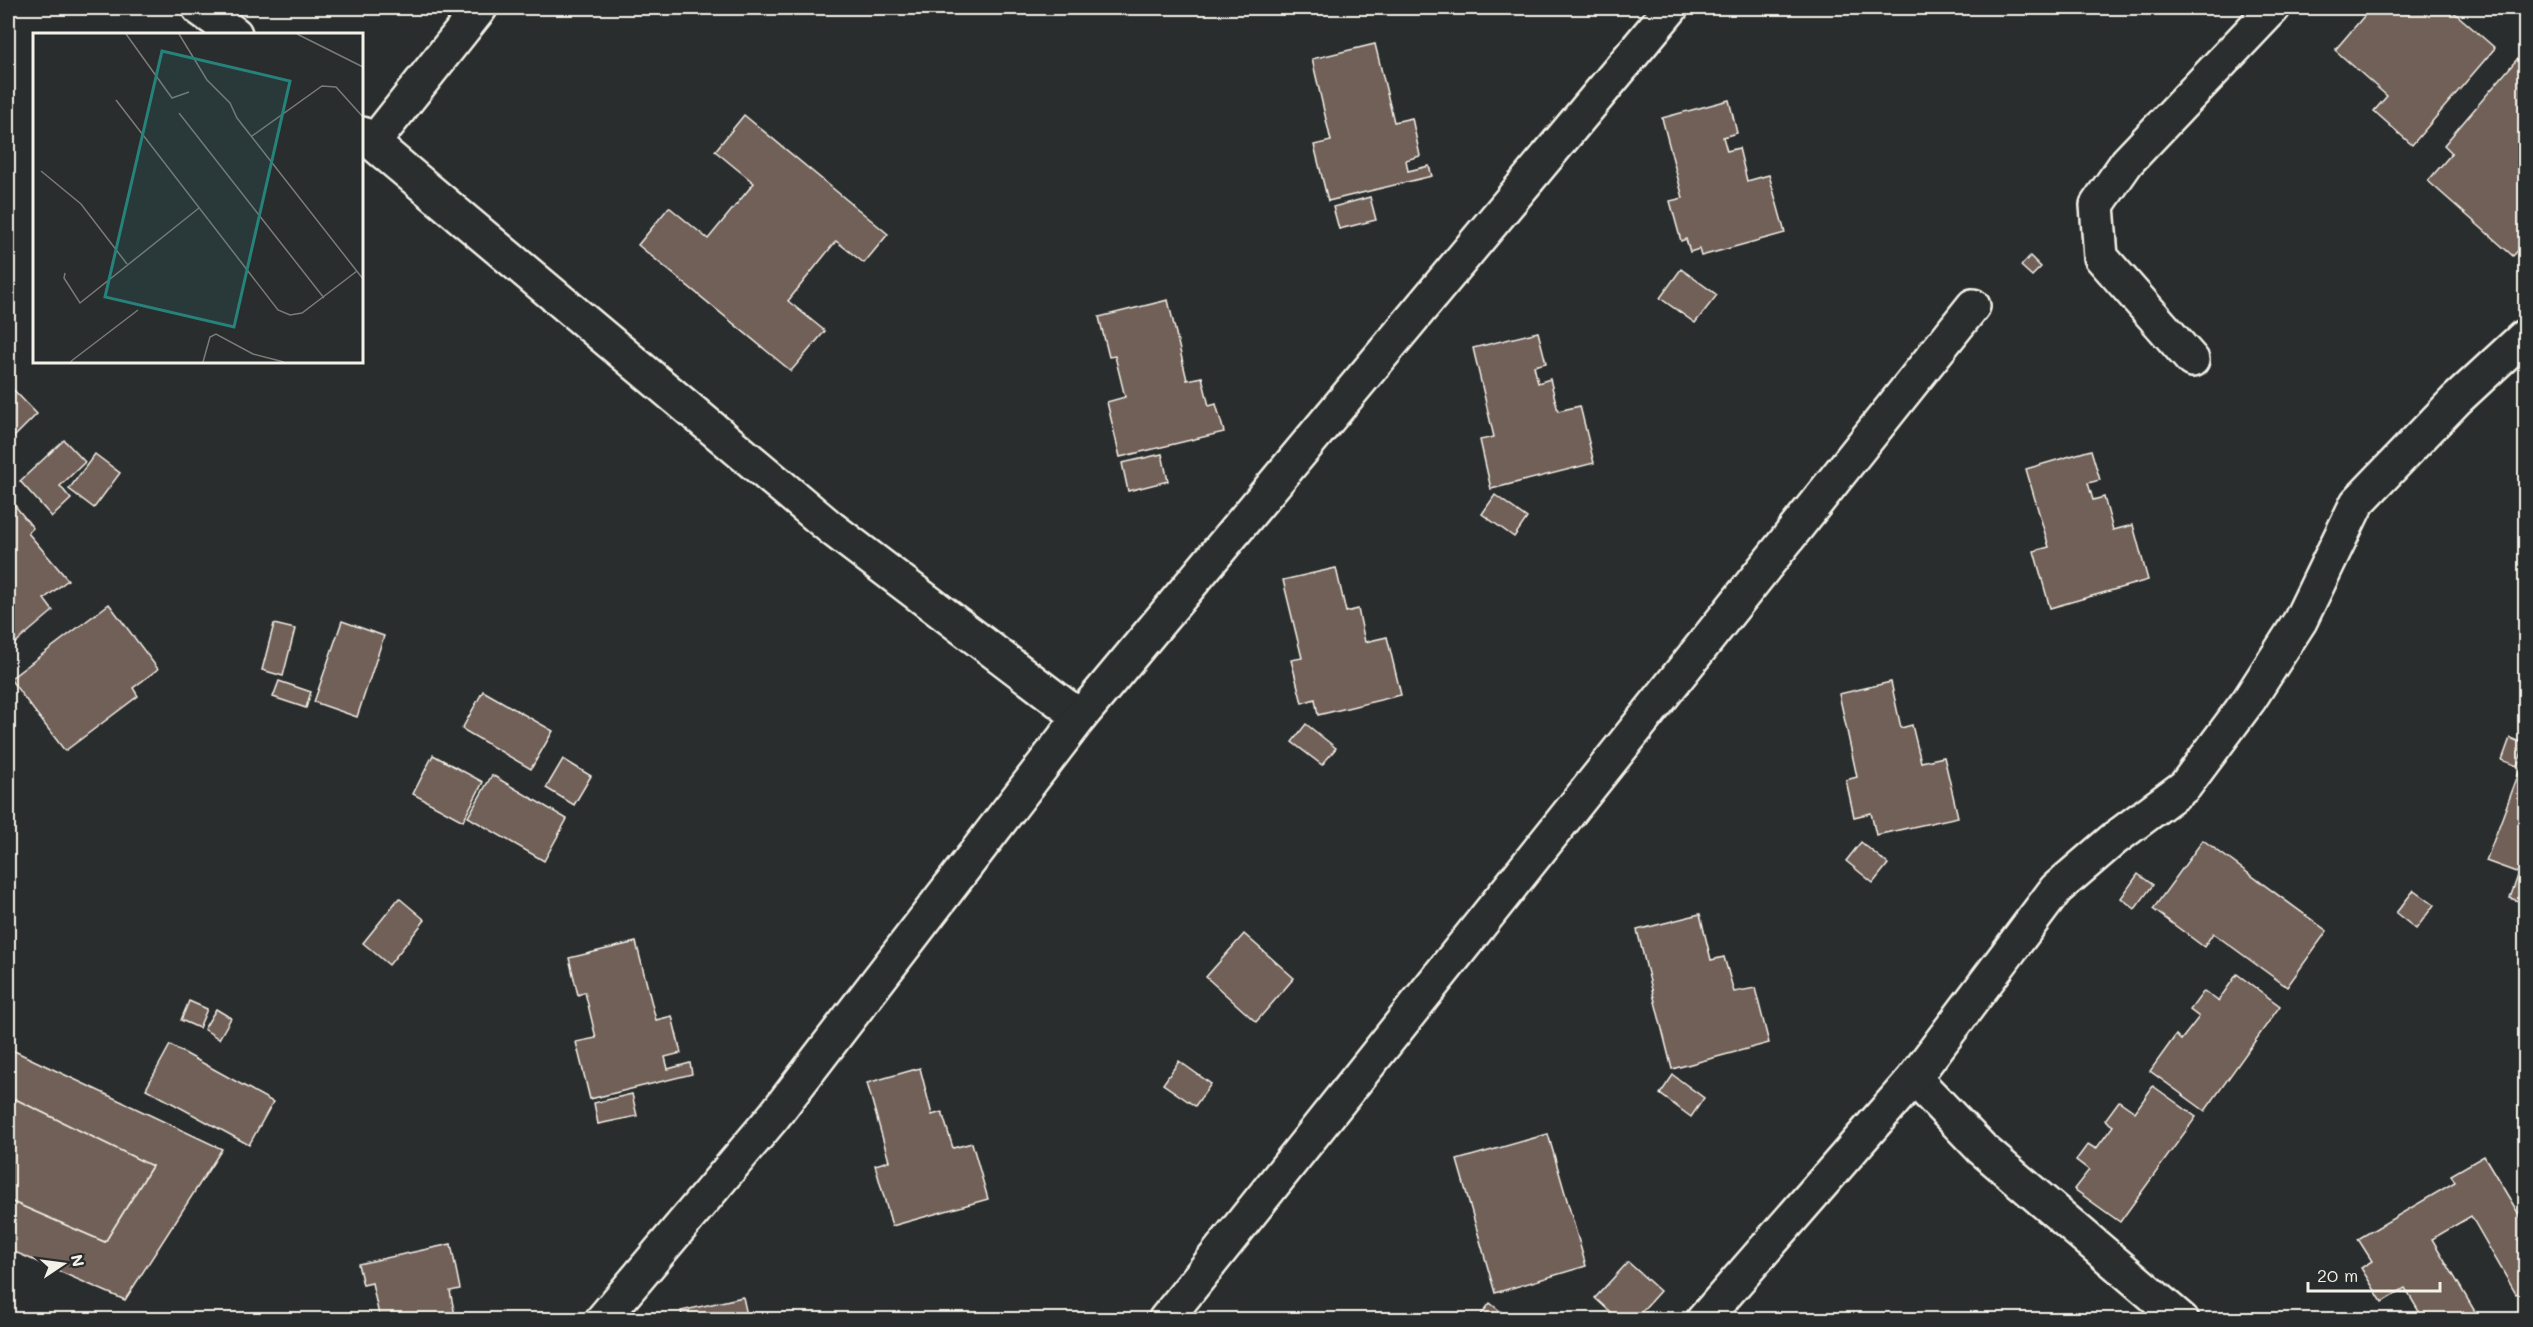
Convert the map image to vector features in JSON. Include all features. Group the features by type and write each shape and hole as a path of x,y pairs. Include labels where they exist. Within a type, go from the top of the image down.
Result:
{"street":[{"path":"200,8 234,33"},
{"path":"480,8 367,138 831,528 1080,717"},
{"path":"602,1320 774,1116 1080,717 1671,8"},
{"path":"2192,360 2101,257 2097,205 2127,162 2273,8"},
{"path":"1165,1320 1973,306"},
{"path":"1703,1320 1914,1078 2056,889 2114,839 2185,786 2249,700 2300,621 2357,503 2456,400 2526,335"},
{"path":"1914,1078 1982,1149 2182,1320"}],"building":[{"path":"2371,8 2449,8 2495,48 2412,145 2374,111 2387,96 2335,50"},
{"path":"1375,44 1394,122 1412,118 1420,156 1406,160 1408,171 1429,166 1432,176 1328,201 1314,145 1331,141 1312,59"},
{"path":"2518,58 2526,65 2526,242 2513,256 2428,181 2452,153 2444,145"},
{"path":"1729,100 1737,133 1723,137 1727,151 1739,148 1747,181 1769,175 1785,233 1701,256 1699,249 1690,252 1686,239 1681,241 1670,201 1683,198 1662,118"},
{"path":"744,115 888,234 864,263 836,241 788,301 825,331 791,371 638,245 669,207 708,239 754,183 715,151"},
{"path":"1370,197 1376,220 1339,229 1333,207"},
{"path":"2030,256 2041,267 2032,276 2021,266"},
{"path":"1681,269 1717,295 1695,323 1660,298"},
{"path":"1168,300 1187,380 1202,377 1209,406 1216,404 1224,432 1120,457 1107,402 1125,397 1115,356 1109,357 1099,317"},
{"path":"1538,332 1546,363 1534,366 1538,383 1550,379 1558,411 1580,406 1594,463 1491,489 1480,440 1494,437 1473,348"},
{"path":"8,384 37,414 8,443"},
{"path":"64,440 85,462 60,486 71,499 52,517 20,481"},
{"path":"2091,450 2100,480 2088,483 2093,500 2104,497 2113,530 2133,525 2148,580 2050,608 2034,551 2049,547 2026,469"},
{"path":"95,454 120,473 94,508 69,489"},
{"path":"1162,454 1168,481 1128,491 1122,463"},
{"path":"1495,495 1527,518 1514,537 1482,514"},
{"path":"8,497 33,528 28,533 68,580 44,599 53,611 14,644 8,636"},
{"path":"1336,568 1346,612 1358,609 1365,642 1387,637 1401,695 1318,715 1315,699 1302,703 1291,660 1302,658 1283,580"},
{"path":"109,604 158,669 133,688 138,696 65,751 10,679"},
{"path":"342,621 384,636 357,717 314,702"},
{"path":"274,624 295,629 283,676 262,670"},
{"path":"279,681 311,692 306,708 273,697"},
{"path":"1891,682 1901,728 1912,725 1921,762 1944,757 1958,817 1876,835 1871,813 1854,817 1846,780 1857,777 1839,694"},
{"path":"483,691 553,731 531,769 462,729"},
{"path":"1306,724 1336,748 1322,765 1292,742"},
{"path":"2510,738 2525,744 2517,766 2502,760"},
{"path":"2526,754 2526,904 2510,898 2519,873 2486,861"},
{"path":"433,755 483,782 463,821 413,794"},
{"path":"563,759 591,776 574,805 546,788"},
{"path":"492,775 567,819 544,861 468,817"},
{"path":"2203,840 2327,931 2287,987 2213,933 2204,947 2153,909"},
{"path":"1861,842 1888,864 1873,883 1846,861"},
{"path":"2138,874 2153,885 2135,909 2121,898"},
{"path":"2414,890 2434,905 2416,929 2396,913"},
{"path":"399,898 425,920 389,965 363,943"},
{"path":"1700,914 1711,960 1724,957 1734,992 1755,988 1769,1043 1672,1069 1637,930"},
{"path":"1244,934 1294,978 1256,1022 1206,977"},
{"path":"636,942 656,1020 672,1016 681,1053 665,1057 668,1069 690,1063 692,1074 590,1099 576,1042 596,1038 585,992 578,995 569,958"},
{"path":"2237,974 2280,1006 2205,1111 2150,1071 2176,1035 2181,1040 2199,1017 2190,1010 2204,991 2218,1001"},
{"path":"189,1001 207,1009 199,1028 181,1020"},
{"path":"216,1009 231,1018 219,1039 204,1029"},
{"path":"170,1045 273,1102 249,1145 146,1089"},
{"path":"8,1048 222,1149 125,1300 8,1249 8,1200 105,1242 152,1166 15,1099 8,1116"},
{"path":"1179,1061 1211,1084 1195,1106 1163,1084"},
{"path":"920,1068 932,1115 942,1112 953,1148 972,1143 988,1199 892,1226 875,1165 889,1161 867,1083"},
{"path":"1673,1075 1704,1098 1691,1117 1660,1094"},
{"path":"2153,1086 2196,1117 2120,1222 2074,1189 2089,1170 2076,1160 2088,1144 2096,1149 2113,1126 2105,1120 2119,1101 2135,1112"},
{"path":"632,1094 637,1116 598,1124 594,1103"},
{"path":"15,1099 152,1166 105,1242 8,1200 8,1116"},
{"path":"1548,1134 1586,1266 1495,1293 1457,1160"},
{"path":"2484,1156 2526,1226 2526,1289 2516,1294 2471,1216 2432,1239 2480,1320 2424,1320 2405,1288 2382,1302 2361,1268 2372,1261 2358,1239 2455,1182 2451,1175"},
{"path":"451,1244 460,1289 450,1291 456,1320 380,1320 372,1283 363,1285 358,1264"},
{"path":"1628,1262 1660,1291 1634,1320 1619,1320 1595,1298"},
{"path":"743,1297 748,1320 683,1320 681,1311"},
{"path":"1490,1303 1511,1320 1477,1320"}]}
